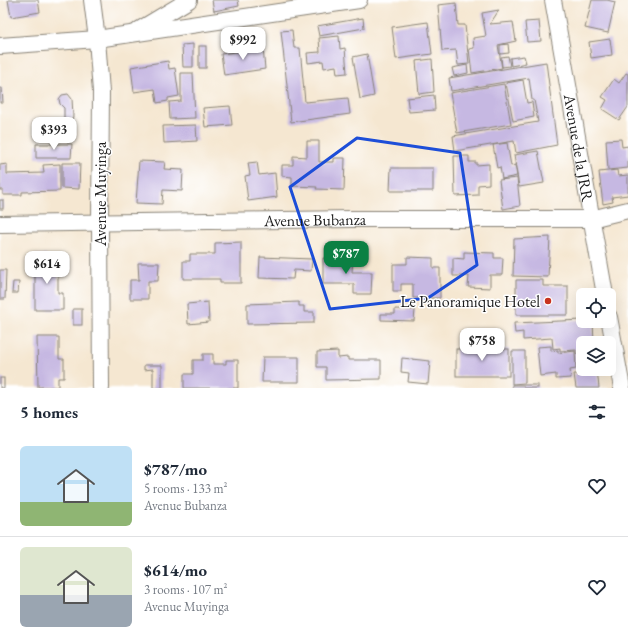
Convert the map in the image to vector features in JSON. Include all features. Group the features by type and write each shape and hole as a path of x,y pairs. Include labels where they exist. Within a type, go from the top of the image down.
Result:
{"street":[{"name":"Avenue Muyinga","path":"92,0 98,39 100,92 102,388"},
{"path":"134,33 188,0"},
{"path":"0,46 98,39 360,0"},
{"name":"Avenue de la JRR","path":"553,0 604,288"},
{"name":"Avenue Bubanza","path":"0,224 351,219 591,219 628,210"},
{"path":"611,328 622,388"}],"highlighted area":[{"path":"357,138 460,153 477,265 428,298 330,309 290,187"}],"building":[{"path":"8,0 38,0 40,12 11,17"},
{"path":"212,0 238,0 239,6 214,11"},
{"path":"592,0 607,0 615,2 608,33 585,28"},
{"path":"456,3 458,25 465,25 469,64 458,65 456,50 442,51 438,5"},
{"path":"499,10 490,24 513,22 516,41 498,45 502,68 472,73 469,49 474,48 473,38 486,36 482,13"},
{"path":"363,18 364,28 319,36 317,26"},
{"path":"539,21 541,41 527,42 525,22"},
{"path":"428,22 432,54 396,59 392,27"},
{"path":"292,30 294,48 300,48 305,102 348,98 350,114 291,122 281,31"},
{"path":"339,36 340,49 345,48 347,73 337,74 336,66 324,68 323,61 308,63 307,53 320,52 319,38"},
{"path":"610,39 612,55 591,58 589,42"},
{"path":"193,44 193,67 183,67 182,45"},
{"path":"508,44 509,53 500,54 500,45"},
{"path":"199,46 206,46 206,68 199,68"},
{"path":"263,48 265,69 224,75 221,54"},
{"path":"367,54 374,96 360,99 353,57"},
{"path":"508,56 510,66 502,67 501,57"},
{"path":"524,56 526,63 511,66 510,58"},
{"path":"432,59 434,92 419,94 416,61"},
{"path":"168,61 169,69 175,68 179,96 168,98 168,101 157,103 155,89 134,92 131,67"},
{"path":"546,62 557,145 516,153 514,141 455,151 453,136 538,122 534,100 532,100 529,78 451,91 449,78"},
{"path":"467,65 468,73 454,76 452,68"},
{"path":"181,73 193,73 195,118 170,119 169,102 181,101"},
{"path":"626,73 628,74 628,107 619,120 602,109 607,100 602,97 614,79 619,83"},
{"path":"523,80 527,103 532,102 534,117 513,121 506,83"},
{"path":"504,84 511,124 457,133 450,93"},
{"path":"0,88 2,88 3,103 0,103"},
{"path":"68,94 72,99 73,116 72,120 67,121 64,118 64,108 60,104 59,99 62,95"},
{"path":"434,95 435,110 409,112 407,98"},
{"path":"230,106 232,125 205,127 203,108"},
{"path":"196,125 197,141 164,143 163,126"},
{"path":"621,139 622,147 628,146 628,168 608,170 606,140"},
{"path":"307,141 319,141 319,162 334,162 334,158 345,158 344,190 292,186 292,177 282,176 282,165 293,165 293,156 307,157"},
{"path":"507,143 511,166 515,165 517,176 502,179 500,167 497,168 493,145"},
{"path":"36,144 72,144 71,158 36,158"},
{"path":"538,151 544,183 519,187 514,155"},
{"path":"454,156 469,156 469,162 476,162 476,165 489,164 489,184 478,185 478,195 455,196"},
{"path":"139,161 165,162 164,169 183,170 182,191 163,190 162,204 136,203"},
{"path":"257,162 259,175 275,173 277,197 248,201 245,176 250,175 248,163"},
{"path":"62,163 80,163 79,189 62,188"},
{"path":"7,164 7,174 44,173 43,165 60,164 60,191 22,192 22,195 3,195 3,190 0,190 0,165"},
{"path":"391,168 433,168 433,191 390,191"},
{"path":"617,170 618,176 628,175 628,195 612,197 613,202 603,204 599,172"},
{"path":"517,178 520,206 503,209 499,180"},
{"path":"0,200 3,200 3,209 0,209"},
{"path":"550,237 548,277 513,276 514,239"},
{"path":"241,242 241,283 220,283 220,279 183,279 183,261 190,261 190,254 215,254 215,243"},
{"path":"464,252 494,253 494,258 503,258 502,275 490,275 490,288 468,287 469,276 453,276 453,258 464,259"},
{"path":"35,255 46,255 46,262 59,262 59,265 62,265 62,275 58,275 58,293 63,293 63,310 35,310"},
{"path":"260,257 312,259 311,271 294,270 293,279 259,278"},
{"path":"407,257 433,258 433,268 440,268 440,298 413,298 413,284 401,284 401,291 393,291 393,264 407,264"},
{"path":"323,258 353,258 352,272 372,272 371,294 354,294 354,284 323,284"},
{"path":"138,263 159,263 158,281 148,281 148,299 130,299 130,280 139,280"},
{"path":"0,270 6,270 5,299 0,299"},
{"path":"516,280 543,280 543,286 568,286 568,315 516,315"},
{"path":"13,282 19,282 18,293 12,293"},
{"path":"208,302 209,322 188,324 187,304"},
{"path":"299,302 299,306 304,306 304,312 314,312 314,323 247,324 247,304"},
{"path":"73,309 82,309 82,325 73,325"},
{"path":"395,309 415,310 414,321 381,320 381,314 395,314"},
{"path":"576,320 576,328 593,328 594,336 576,336 576,350 560,351 560,348 553,349 552,338 523,340 523,332 515,333 514,323"},
{"path":"37,337 59,337 59,359 64,359 64,378 58,378 58,387 38,387"},
{"path":"551,346 551,351 558,350 558,353 575,351 576,369 570,370 571,378 556,379 556,374 540,376 537,347"},
{"path":"456,349 509,349 509,376 456,376"},
{"path":"338,351 338,358 348,357 348,360 381,360 381,379 326,380 326,367 317,367 317,352"},
{"path":"512,351 525,351 525,383 512,384"},
{"path":"203,354 213,354 213,364 226,364 226,360 238,360 238,388 184,388 184,374 193,374 193,360 203,360"},
{"path":"263,357 299,357 299,382 262,382"},
{"path":"402,358 430,361 428,384 408,382 409,373 401,372"},
{"path":"144,365 162,365 162,388 153,388 153,369 144,370"},
{"path":"574,374 576,374 576,376 598,376 599,388 576,388"},
{"path":"0,378 4,378 4,388 0,388"},
{"path":"512,385 538,385 538,388 512,388"}],"place":[{"name":"Le Panoramique Hotel","path":"548,301"}]}
